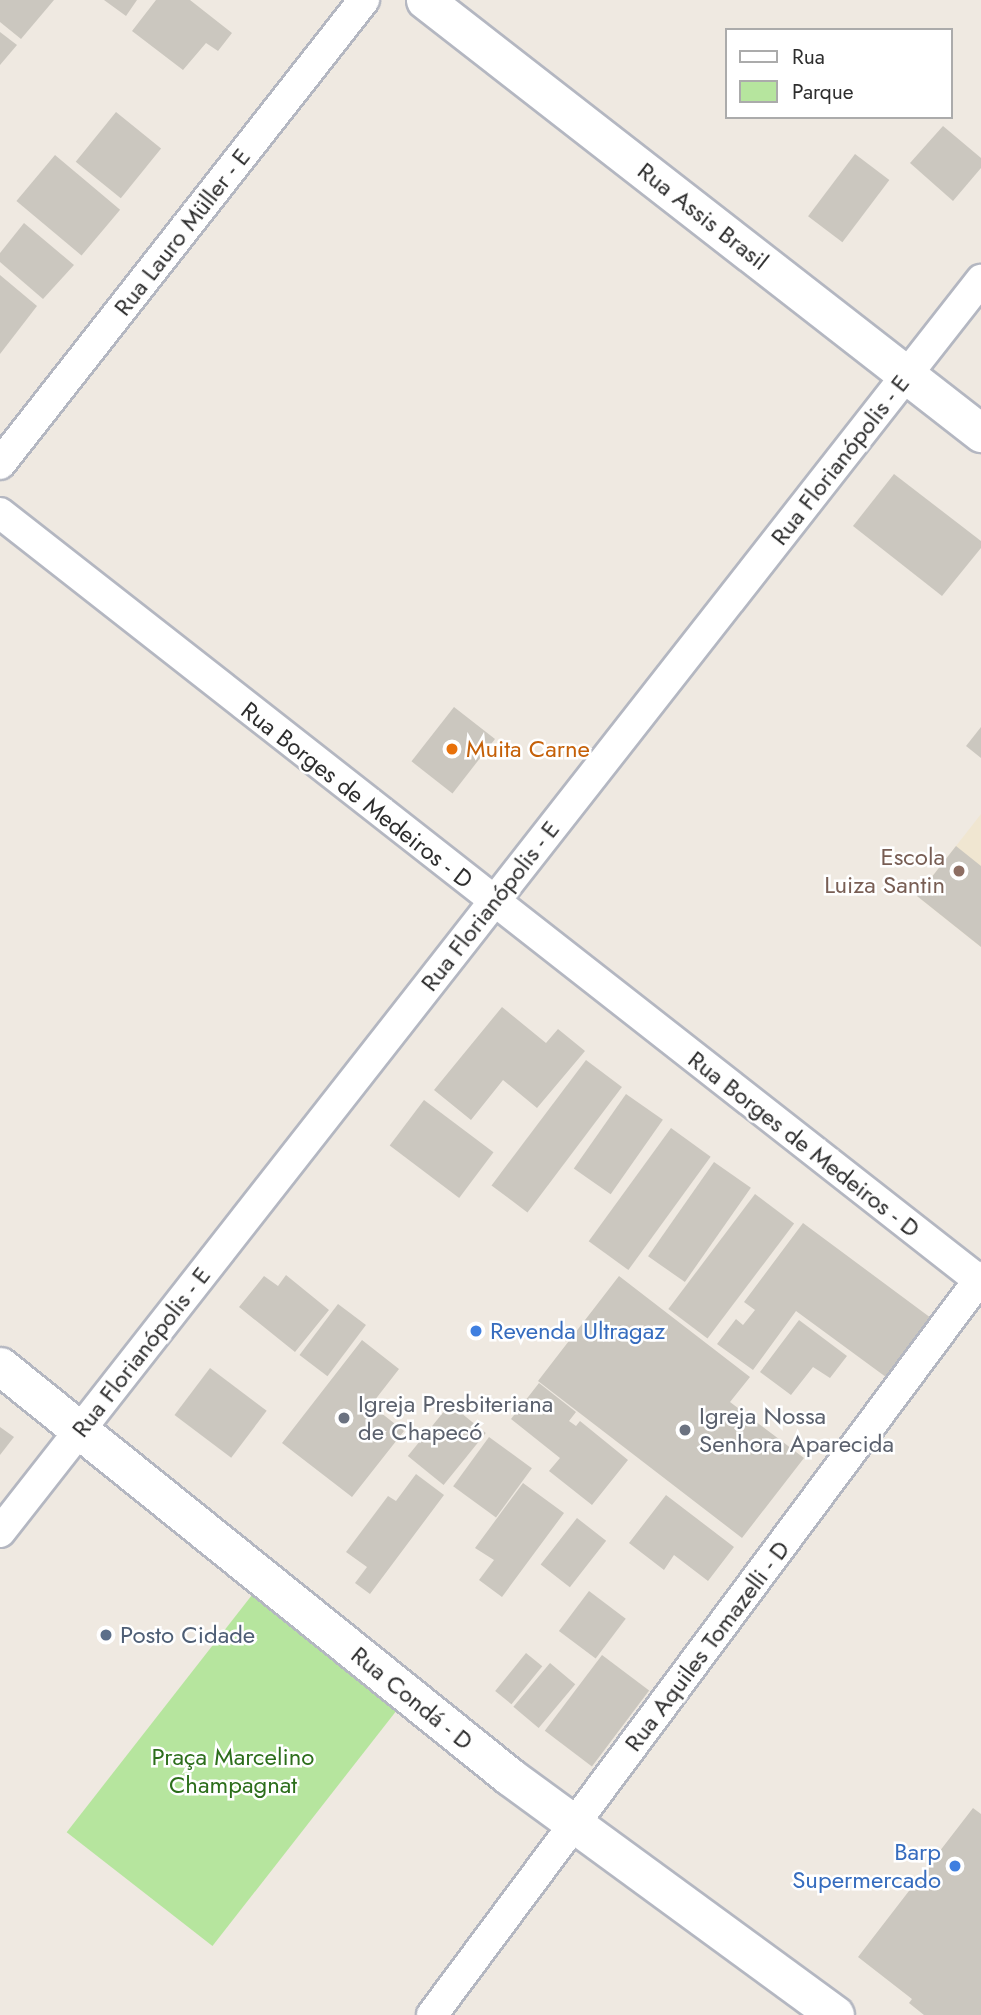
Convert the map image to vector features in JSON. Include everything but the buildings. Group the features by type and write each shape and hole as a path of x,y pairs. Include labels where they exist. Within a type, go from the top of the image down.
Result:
{"street":[{"name":"Rua Lauro Müller - E","path":"0,464 364,0"},
{"name":"Rua Assis Brasil","path":"425,0 981,433"},
{"name":"Rua Florianópolis - E","path":"0,1532 981,280"},
{"name":"Rua Borges de Medeiros - D","path":"0,513 493,902 980,1279"},
{"name":"Rua Aquiles Tomazelli - D","path":"432,2015 980,1279"},
{"name":"Rua Condá - D","path":"0,1366 573,1826 835,2015"}],"shaded area":[{"name":"Escola Luiza Santin","path":"981,814 981,947 917,896"}],"green space":[{"name":"Praça Marcelino Champagnat","path":"252,1595 398,1709 212,1946 67,1832"}],"place":[{"name":"Muita Carne","path":"452,749"},
{"name":"Escola Luiza Santin","path":"959,871"},
{"name":"Revenda Ultragaz","path":"476,1331"},
{"name":"Igreja Presbiteriana de Chapecó","path":"344,1418"},
{"name":"Igreja Nossa Senhora Aparecida","path":"685,1430"},
{"name":"Posto Cidade","path":"106,1635"},
{"name":"Barp Supermercado","path":"955,1866"}]}
